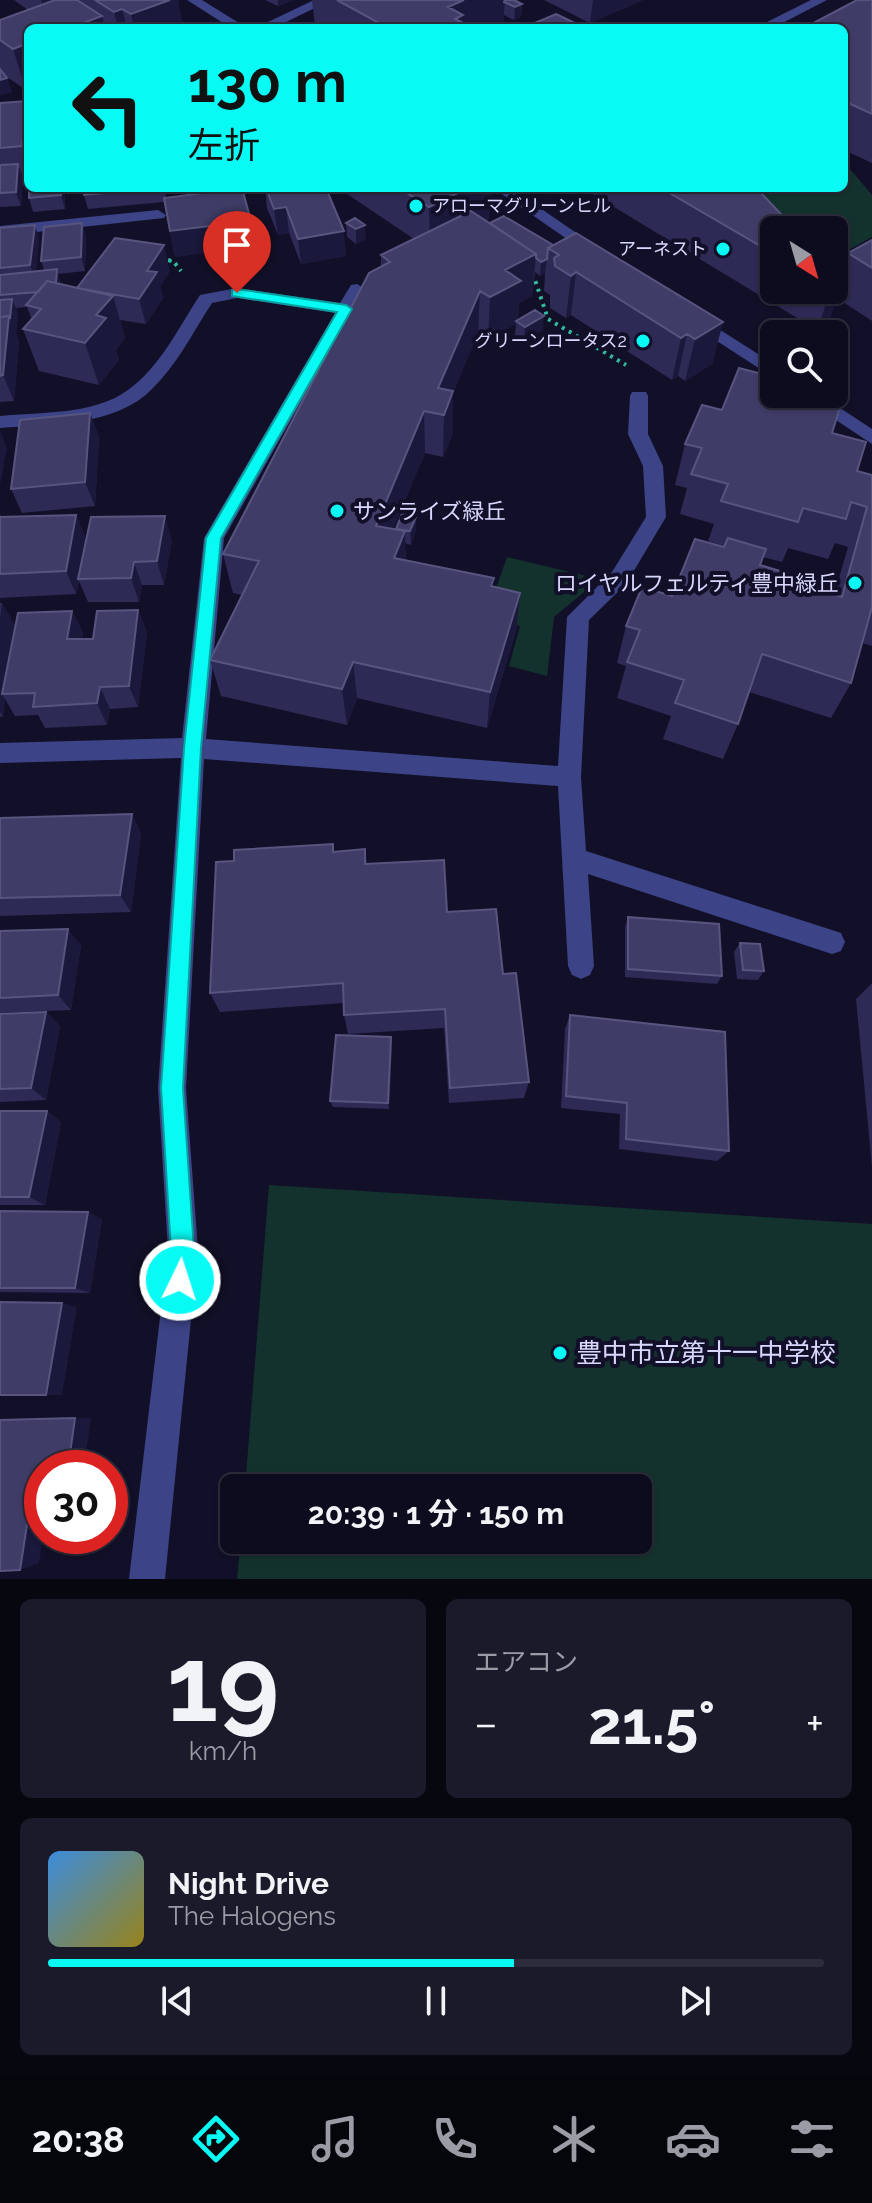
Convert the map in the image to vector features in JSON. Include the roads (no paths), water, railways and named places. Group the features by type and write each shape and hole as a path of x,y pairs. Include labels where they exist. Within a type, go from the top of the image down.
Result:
{"street":[{"path":"193,0 233,24"},
{"path":"275,22 325,0"},
{"path":"770,24 821,0"},
{"path":"507,192 618,267"},
{"path":"0,231 158,215"},
{"path":"0,422 93,412 125,400 145,387 206,299 237,293 352,299 214,538 193,748 172,1088 183,1250 147,1579"},
{"path":"683,311 760,363"},
{"path":"581,966 569,777 578,617 619,578 656,517 653,466 638,434 639,396"},
{"path":"827,408 872,438"},
{"path":"0,753 193,748 569,777"},
{"path":"575,859 832,942"}],"place":[{"name":"アローマグリーンヒル","path":"416,206"},
{"name":"アーネスト","path":"723,249"},
{"name":"グリーンロータス2","path":"643,341"},
{"name":"サンライズ緑丘","path":"337,511"},
{"name":"ロイヤルフェルティ豊中緑丘","path":"855,583"},
{"name":"豊中市立第十一中学校","path":"560,1353"}]}
